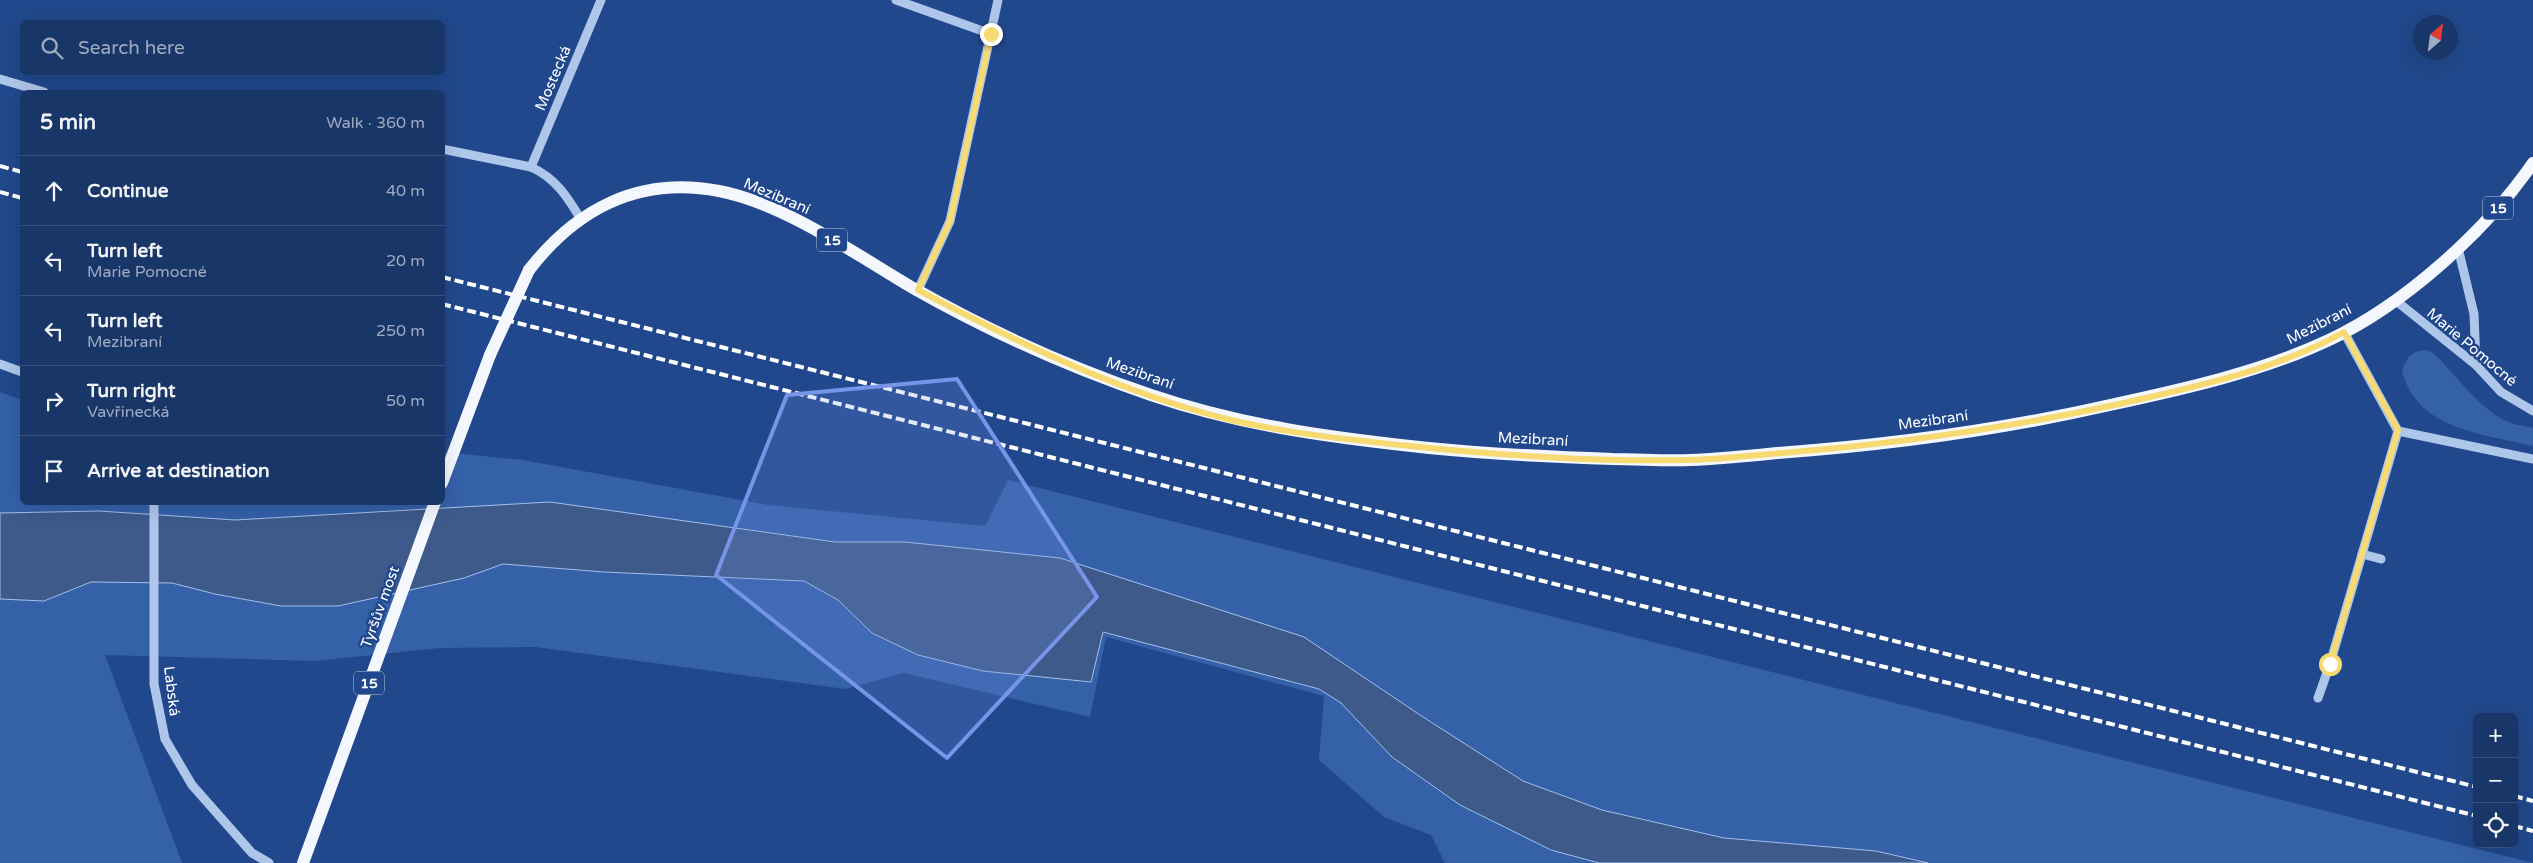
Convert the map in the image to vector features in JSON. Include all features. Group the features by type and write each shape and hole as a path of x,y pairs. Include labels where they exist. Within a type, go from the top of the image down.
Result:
{"main road":[{"name":"Mezibraní","path":"445,475 490,355 529,270 544,250 580,218 599,206 623,196 646,191 670,188 718,191 742,197 795,220 918,290 1045,354 1152,395 1231,420 1355,440 1477,452 1593,458 1688,460 1864,446 2056,418 2147,397 2284,360 2344,332 2395,300 2458,248 2488,220 2533,163"},
{"name":"Tyršův most","path":"303,863 434,505"}],"street":[{"name":"Mostecká","path":"531,167 601,0"},
{"path":"896,0 991,34"},
{"path":"918,290 950,221 998,0"},
{"path":"0,78 38,90"},
{"path":"445,150 531,167 545,173 556,183 580,218"},
{"path":"2458,248 2474,314 2476,365"},
{"name":"Marie Pomocné","path":"2395,300 2476,365 2501,392 2533,411"},
{"path":"2318,698 2330,664 2398,430 2344,332"},
{"path":"0,364 20,371"},
{"path":"2398,430 2533,459"},
{"name":"Labská","path":"154,505 154,684 165,739 192,785 252,853 269,863"},
{"path":"2362,554 2381,559"}],"highlighted area":[{"path":"957,379 1097,597 947,758 716,575 787,395"}],"shaded area":[{"path":"2425,350 2432,352 2495,415 2509,422 2533,428 2533,446 2474,433 2437,417 2422,406 2410,391 2402,371 2405,362 2410,356"},
{"path":"0,392 20,399 20,505 445,505 445,452 523,460 768,505 985,526 1008,480 2533,863 1928,863 1876,851 1724,838 1602,810 1523,781 1420,715 905,542 835,542 713,525 369,514 235,520 99,511 0,513"},
{"path":"550,502 835,542 905,542 1060,558 1304,637 1523,781 1602,810 1724,838 1876,851 1928,863 1599,863 1551,850 1460,805 1392,757 1341,703 1319,689 1103,632 1091,682 983,671 918,655 872,633 838,600 804,581 604,572 503,564 464,578 338,606 281,606 215,594 172,583 91,582 44,601 0,599 0,513 99,511 235,520"},
{"path":"503,564 604,572 804,581 838,600 872,633 1103,632 1319,689 1341,703 1392,757 1460,805 1551,850 1599,863 1445,863 1431,835 1384,817 1319,760 1324,696 1106,637 1090,717 904,673 845,689 536,647 440,648 314,661 105,655 182,863 0,863 0,599 44,601 91,582 172,583 215,594 281,606 338,606 464,578"}],"railway":[{"path":"0,166 20,171"},
{"path":"0,192 20,197"},
{"path":"445,278 2473,786"},
{"path":"445,305 2473,815"},
{"path":"2518,797 2533,801"},
{"path":"2518,827 2533,831"}],"route":[{"path":"991,34 950,221 918,290 990,329 1079,369 1231,420 1294,432 1355,440 1477,452 1593,458 1688,460 1864,446 2056,418 2147,397 2284,360 2344,332 2398,430 2330,664"}]}
